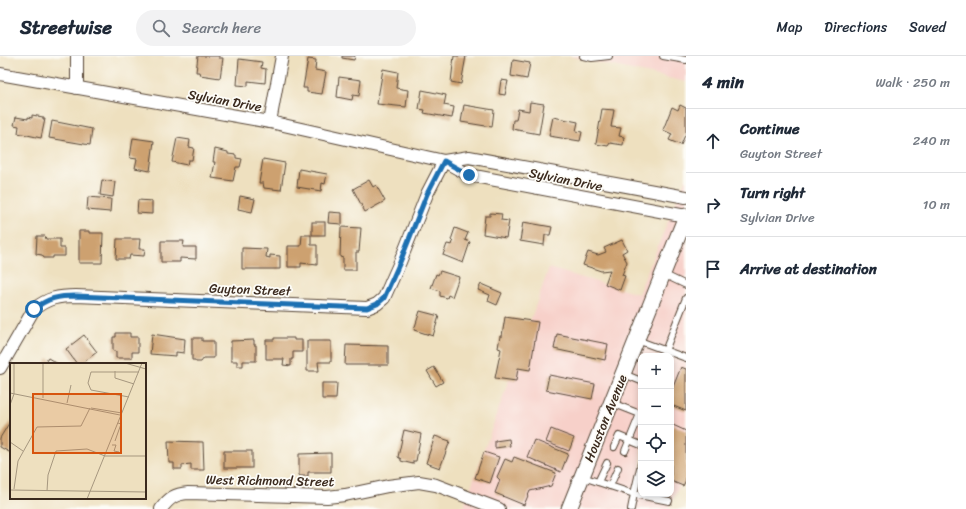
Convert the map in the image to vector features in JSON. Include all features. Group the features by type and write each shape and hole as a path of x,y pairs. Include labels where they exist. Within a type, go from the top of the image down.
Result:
{"street":[{"path":"76,88 77,56"},
{"path":"270,122 282,56"},
{"name":"Sylvian Drive","path":"0,74 270,122 444,161 469,175 686,216"},
{"name":"Sylvian Drive","path":"444,161 469,157 686,197"},
{"name":"Guyton Street","path":"0,368 34,309 41,303 54,297 76,296 367,308 377,304 384,298 427,194 444,161"},
{"name":"Houston Avenue","path":"569,509 686,216"},
{"name":"West Richmond Street","path":"161,509 171,498 179,494 188,493 327,497 419,482 436,485 499,509"}],"lane":[{"path":"583,56 592,58 609,56"},
{"path":"663,56 686,60"},
{"path":"663,274 686,285"},
{"path":"637,340 664,353 686,298"},
{"path":"674,355 686,358"},
{"path":"623,374 638,380"},
{"path":"611,403 638,412"},
{"path":"625,452 638,420"},
{"path":"614,447 619,436 638,444"},
{"path":"598,482 607,462"},
{"path":"610,486 618,468"},
{"path":"581,477 634,494 669,500"},
{"path":"631,509 638,477"}],"shaded area":[{"path":"569,56 686,56 686,82"},
{"path":"686,178 686,473 674,497 668,509 463,509 549,268 638,294"}],"building":[{"path":"198,56 219,56 219,58 223,58 220,78 200,75 199,72 196,72"},
{"path":"342,56 355,56 354,60 342,58"},
{"path":"454,56 466,56 461,84 451,82"},
{"path":"239,59 262,62 261,68 266,69 265,83 248,81 248,86 237,85"},
{"path":"308,59 316,60 315,70 326,72 322,94 307,92 307,88 303,88"},
{"path":"513,60 530,63 527,79 511,76"},
{"path":"383,69 398,72 396,88 408,90 406,107 377,104"},
{"path":"339,77 361,80 359,96 353,95 352,100 337,97"},
{"path":"501,80 508,81 505,95 499,94"},
{"path":"422,90 446,95 444,105 454,107 452,118 424,113 425,110 419,109"},
{"path":"530,102 544,104 539,134 512,129 513,120 516,120 518,109 529,111"},
{"path":"464,105 494,110 492,127 461,122"},
{"path":"680,105 686,108 686,135 681,145 669,140 672,134 663,130 672,107 678,110"},
{"path":"602,109 614,110 611,127 621,128 619,136 624,137 623,145 610,143 608,146 596,144"},
{"path":"32,115 43,117 43,119 45,119 41,138 18,133 19,126 14,125 16,117 28,119 28,117 32,118"},
{"path":"553,117 578,122 576,131 582,132 580,141 549,136"},
{"path":"52,121 92,129 90,145 49,138"},
{"path":"133,138 154,141 150,171 135,168 137,159 130,158"},
{"path":"177,138 190,140 189,147 194,148 192,160 188,160 187,165 172,162"},
{"path":"215,149 228,152 228,154 236,155 236,158 242,159 240,167 236,167 233,181 212,178 215,162 213,162"},
{"path":"263,159 285,163 281,190 264,188 263,183 259,183"},
{"path":"299,169 327,174 325,184 322,183 321,191 297,187"},
{"path":"102,180 115,182 113,197 100,195"},
{"path":"369,180 373,187 376,185 385,201 365,212 353,189"},
{"path":"240,196 255,199 252,212 238,209"},
{"path":"88,197 111,199 110,212 87,210"},
{"path":"138,200 152,201 152,214 137,213"},
{"path":"329,212 342,213 342,224 328,223"},
{"path":"490,213 502,214 501,220 509,221 506,238 483,234 485,216 490,216"},
{"path":"312,222 325,222 325,235 312,235"},
{"path":"523,222 552,227 550,235 545,235 544,245 520,241"},
{"path":"341,227 361,228 359,252 356,252 356,270 343,270 343,258 340,257"},
{"path":"455,228 468,233 465,240 470,242 463,263 443,255 447,244 452,245 453,242 451,240"},
{"path":"79,231 103,233 102,263 79,263"},
{"path":"302,235 311,235 311,245 317,245 317,265 301,263 301,267 288,267 288,246 301,246"},
{"path":"37,236 45,236 46,239 60,239 60,248 65,248 65,256 44,258 42,255 36,254"},
{"path":"117,239 140,239 139,249 145,249 144,256 130,255 129,259 116,259"},
{"path":"622,240 627,250 622,253 627,262 622,275 625,276 620,290 605,284 610,270 601,271 583,265 588,252 598,255 606,252 604,248"},
{"path":"161,241 184,241 183,247 196,247 196,259 180,258 180,262 161,262"},
{"path":"242,248 267,249 266,257 270,258 270,255 280,256 280,269 242,269"},
{"path":"440,271 459,277 452,297 448,295 447,298 440,296 440,291 431,288 436,274 438,275"},
{"path":"481,284 502,293 497,305 488,301 490,295 478,290"},
{"path":"420,311 439,316 433,336 414,330"},
{"path":"505,317 538,322 530,370 518,368 516,381 495,378 501,349 498,348 500,336 502,336"},
{"path":"116,333 130,333 130,337 138,337 138,352 132,352 132,358 116,358 116,351 113,351 113,337 116,337"},
{"path":"152,334 185,339 184,353 176,352 176,356 150,354"},
{"path":"557,334 608,344 605,360 554,349"},
{"path":"84,335 97,352 82,363 76,363 66,349"},
{"path":"192,338 202,338 202,341 214,341 214,358 204,358 201,362 192,360"},
{"path":"274,338 294,338 294,340 302,340 302,352 293,352 291,366 283,365 284,359 266,359 266,340 274,340"},
{"path":"254,340 254,345 256,345 256,361 243,361 243,366 237,366 237,361 231,361 231,341"},
{"path":"307,341 331,341 331,362 318,362 319,371 307,371"},
{"path":"346,345 388,346 388,365 345,365"},
{"path":"48,358 56,363 45,363"},
{"path":"434,367 443,382 436,386 427,371"},
{"path":"681,367 686,369 686,411 674,406 674,384"},
{"path":"549,375 595,384 592,399 546,390"},
{"path":"322,383 337,383 336,399 322,399"},
{"path":"10,422 10,452 0,447 0,438"},
{"path":"674,425 686,431 686,480 683,486 674,482"},
{"path":"551,429 574,438 569,451 546,442"},
{"path":"404,430 421,434 416,461 413,461 413,464 401,461 398,457"},
{"path":"435,436 450,441 440,468 426,463"},
{"path":"509,439 510,446 495,448 495,441"},
{"path":"534,440 568,454 561,472 527,457"},
{"path":"168,441 203,442 204,470 191,470 191,464 182,465 182,469 174,469 174,463 169,463"},
{"path":"224,451 252,451 252,468 224,468"},
{"path":"484,452 499,457 490,483 475,478"},
{"path":"331,453 331,472 308,472 308,476 299,476 299,454"},
{"path":"514,457 556,473 551,486 530,491 524,505 495,493 500,480 497,477 505,459 512,462"}],"route":[{"path":"34,309 41,303 54,297 62,296 367,308 381,302 384,298 427,194 444,161 469,175"}]}
